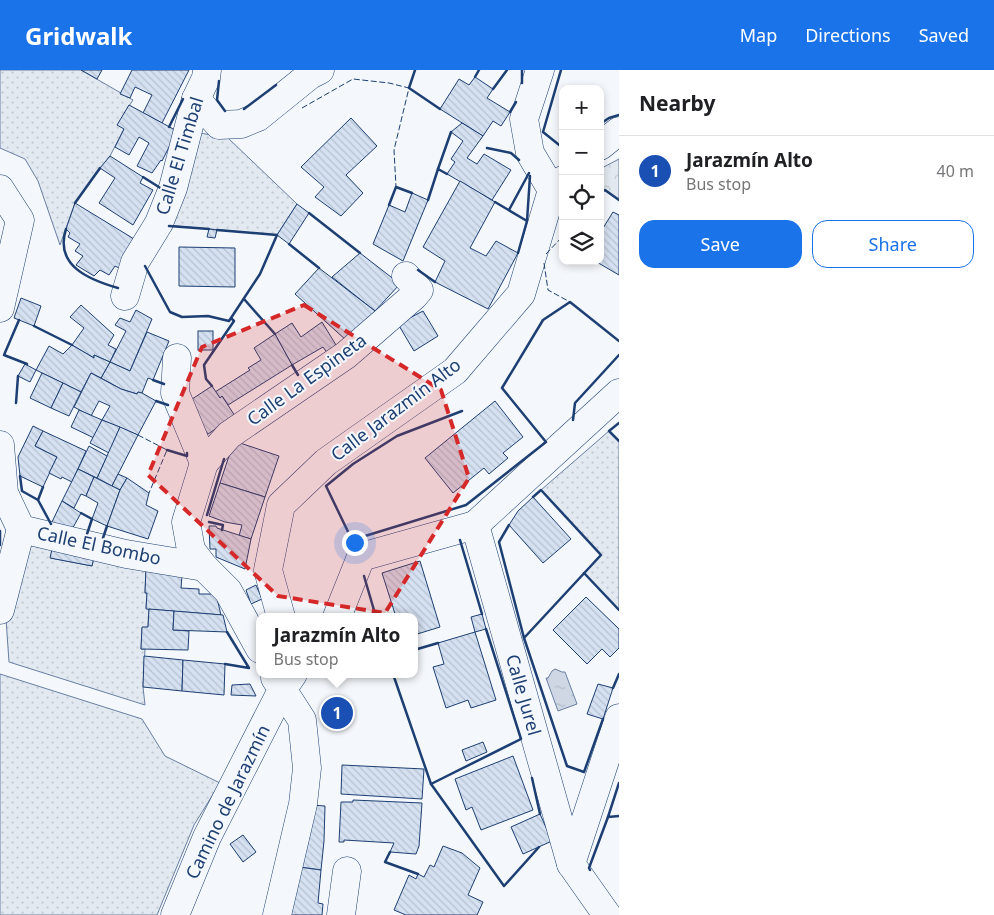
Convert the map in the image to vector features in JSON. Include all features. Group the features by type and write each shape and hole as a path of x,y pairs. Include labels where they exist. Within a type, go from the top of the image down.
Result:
{"street":[{"name":"Calle El Timbal","path":"126,296 135,262 159,223 173,188 196,99 206,78 207,70"},
{"path":"196,99 219,124 241,124 258,117 310,75 320,70"},
{"path":"540,70 524,119 530,153 558,185"},
{"path":"604,143 619,131"},
{"name":"Calle Jarazmín Alto","path":"280,613 268,570 281,505 326,462 455,371 468,356 521,294 558,185"},
{"path":"0,189 20,220 0,308"},
{"name":"Calle La Espineta","path":"204,463 229,435 346,355 414,296 419,290 406,276"},
{"path":"177,358 175,393 204,463 186,522 191,550 204,568 228,591 256,642"},
{"path":"339,613 360,557 475,525 619,393"},
{"name":"Calle El Bombo","path":"0,445 4,493 20,529 126,554 204,568"},
{"name":"Calle Jurel","path":"475,525 571,864 607,915"},
{"path":"0,610 20,529"},
{"path":"276,915 303,804 307,768 302,720 283,680"},
{"name":"Camino de Jarazmín","path":"175,915 207,837 283,680"},
{"path":"571,864 619,718"},
{"path":"341,915 347,871"}],"highlighted area":[{"path":"304,305 441,390 469,478 385,613 278,596 148,475 202,347"}],"green space":[{"path":"0,70 81,70 133,100 129,106 124,129 110,156 75,203 60,245 38,181 25,159 0,148"},
{"path":"200,133 228,138 297,204 277,235 166,225"},
{"path":"619,159 619,200 604,192 604,167"},
{"path":"609,431 619,441 619,610 584,573 601,554 541,490"},
{"path":"25,539 52,549 51,558 92,566 94,557 146,567 145,593 147,593 146,608 149,609 148,627 142,628 141,649 145,649 143,687 145,705 9,662 6,619"},
{"path":"0,674 142,719 165,756 220,783 194,825 157,915 0,915"}],"water":[{"path":"555,669 565,672 577,704 558,711 546,678"}],"building":[{"path":"81,70 102,70 97,79"},
{"path":"132,70 189,70 162,123 143,113 152,95 135,87 130,98 120,94"},
{"path":"475,77 493,89 487,98 510,112 501,126 493,121 483,136 440,109 459,79 469,85"},
{"path":"129,105 177,131 162,161 152,173 137,166 149,143 139,137 129,155 115,147 124,129 117,125"},
{"path":"351,118 377,146 346,175 363,193 341,216 315,197 324,187 301,167"},
{"path":"462,123 483,136 467,158 477,164 484,154 511,170 492,200 447,174 455,162 451,159 463,141 451,132"},
{"path":"110,156 143,177 140,183 153,190 133,225 99,203 115,178 100,168"},
{"path":"460,181 495,202 470,248 486,256 496,241 518,253 488,309 435,282 445,261 423,247"},
{"path":"412,193 428,200 403,261 373,244 389,205 405,212"},
{"path":"75,203 139,242 123,270 115,266 109,275 100,270 94,276 76,265 83,256 75,251 80,244 68,237 70,233 66,229"},
{"path":"297,204 309,213 289,244 277,235"},
{"path":"613,212 619,215 619,275 602,265 604,265 604,227"},
{"path":"209,229 217,230 215,238 207,237"},
{"path":"179,247 235,248 235,287 179,286"},
{"path":"360,253 400,284 375,311 332,277"},
{"path":"319,268 375,311 347,341 295,294"},
{"path":"21,298 41,306 34,326 14,318"},
{"path":"81,305 114,335 108,345 116,349 110,362 94,355 94,358 72,345 84,328 70,317"},
{"path":"136,310 152,319 130,371 110,362 126,331 115,325 120,318 130,322"},
{"path":"423,311 438,336 414,351 398,324"},
{"path":"322,322 339,350 330,357 323,347 292,365 275,334 292,323 301,337"},
{"path":"198,331 213,331 213,350 198,350"},
{"path":"147,332 169,341 153,380 148,378 142,393 138,392 137,394 121,389 101,378 110,362 130,371"},
{"path":"275,334 292,365 228,405 222,396 220,398 215,392 250,370 248,368 261,360 254,348"},
{"path":"72,345 94,358 94,355 110,362 101,378 91,373 81,392 36,370 49,346 63,354"},
{"path":"25,364 36,370 30,382 18,376"},
{"path":"42,373 63,383 51,408 30,398"},
{"path":"91,373 121,389 137,394 138,392 142,393 156,401 138,435 102,420 110,406 99,401 91,416 74,407"},
{"path":"63,383 81,392 69,416 51,408"},
{"path":"212,386 220,398 222,396 235,416 208,434 186,403"},
{"path":"495,401 523,437 503,453 508,458 489,474 484,468 453,493 425,458"},
{"path":"79,410 102,420 94,438 71,427"},
{"path":"102,420 120,427 109,453 90,443"},
{"path":"33,426 43,431 35,446 57,457 43,487 20,476 18,457"},
{"path":"120,427 138,435 112,486 97,478"},
{"path":"43,431 86,451 72,482 49,473 57,457 35,446"},
{"path":"234,441 279,456 265,497 220,483"},
{"path":"89,446 107,456 97,478 78,469"},
{"path":"78,469 94,477 86,496 81,494 74,508 62,501"},
{"path":"118,474 127,478 120,490 112,486"},
{"path":"94,477 120,490 107,526 92,519 98,503 86,496"},
{"path":"127,478 149,493 146,505 158,511 148,539 107,526 120,490"},
{"path":"220,483 265,497 251,539 239,536 242,525 225,522 209,516"},
{"path":"533,497 571,539 543,563 509,525 518,511"},
{"path":"62,501 81,513 70,533 51,524"},
{"path":"209,526 216,526 217,528 251,539 245,569 216,557 216,549 210,549"},
{"path":"52,549 94,557 92,566 50,558"},
{"path":"420,561 440,627 418,634 418,613 395,613 382,573"},
{"path":"146,567 182,575 181,588 199,589 199,594 216,594 221,615 146,609"},
{"path":"256,585 262,599 251,604 246,590"},
{"path":"586,597 619,629 619,648 610,657 602,649 587,664 553,630"},
{"path":"149,609 174,611 173,630 189,631 188,650 141,649 142,627 148,627"},
{"path":"174,611 223,615 227,632 173,630"},
{"path":"482,614 486,629 475,632 471,617"},
{"path":"475,632 496,700 471,708 468,700 446,708 433,667 444,664 438,643"},
{"path":"144,656 183,660 182,691 143,687"},
{"path":"183,660 225,664 224,695 182,691"},
{"path":"250,684 256,696 231,695 232,685"},
{"path":"598,684 613,688 603,719 587,714"},
{"path":"483,742 487,752 466,761 462,750"},
{"path":"513,756 533,810 481,830 472,807 466,810 455,779"},
{"path":"342,765 424,769 422,799 341,794"},
{"path":"353,800 422,803 419,846 416,854 390,852 394,843 344,840 344,842 339,842 341,802 353,802"},
{"path":"311,805 325,806 321,870 299,867"},
{"path":"540,814 552,841 523,854 511,827"},
{"path":"243,835 256,852 243,862 230,844"},
{"path":"443,846 462,853 480,868 468,895 483,902 477,915 406,915 394,910 409,875 416,879 418,874 424,877 430,865 434,867"},
{"path":"299,867 321,870 318,903 323,904 322,915 289,915"}],"fence":[{"path":"302,108 353,79 389,83 409,88 394,150 396,187"},
{"path":"546,254 559,240"},
{"path":"544,263 548,290 570,302"},
{"path":"138,435 167,450 149,493"}],"wall":[{"path":"415,70 409,88 440,109"},
{"path":"475,77 479,70"},
{"path":"493,89 507,70"},
{"path":"522,70 522,83"},
{"path":"559,145 543,132 561,70"},
{"path":"219,81 217,100 225,111"},
{"path":"244,109 276,85"},
{"path":"169,127 183,99"},
{"path":"510,112 516,102"},
{"path":"604,121 619,115"},
{"path":"438,169 451,132"},
{"path":"487,148 511,153 519,160"},
{"path":"75,203 100,168"},
{"path":"428,200 438,169 447,174"},
{"path":"509,210 529,173"},
{"path":"527,221 530,176"},
{"path":"143,177 162,189"},
{"path":"389,205 396,187 412,193"},
{"path":"605,190 619,200"},
{"path":"495,202 527,221 518,253"},
{"path":"309,213 360,253"},
{"path":"169,226 209,229"},
{"path":"66,229 65,253 70,262 86,276 118,288"},
{"path":"145,266 170,312 182,317 208,316 229,321 260,274 277,235 217,230"},
{"path":"289,244 319,268"},
{"path":"418,270 435,282"},
{"path":"244,299 275,334"},
{"path":"462,411 397,436 353,464 326,486 352,540 466,505 546,442 502,388 543,320 570,302 619,341"},
{"path":"212,386 206,379 204,365 234,321 231,318"},
{"path":"19,320 4,355 27,364"},
{"path":"34,326 72,345"},
{"path":"573,420 575,403 619,355"},
{"path":"292,365 298,375"},
{"path":"16,403 18,376"},
{"path":"153,380 164,384"},
{"path":"156,401 168,405"},
{"path":"619,423 609,431 619,441"},
{"path":"167,450 187,456 187,453"},
{"path":"207,515 224,459"},
{"path":"20,476 22,491 38,500"},
{"path":"43,487 38,500 51,524"},
{"path":"509,525 499,542 524,638 601,555 541,490 533,497"},
{"path":"81,513 92,519 87,534"},
{"path":"209,522 223,525 222,530"},
{"path":"103,538 107,526"},
{"path":"0,531 0,545"},
{"path":"460,540 482,614"},
{"path":"584,573 619,610"},
{"path":"364,576 375,613"},
{"path":"486,629 521,739 431,784 504,886 539,847"},
{"path":"225,664 249,668 227,632"},
{"path":"524,638 567,766 584,772 603,719"},
{"path":"418,649 438,643"},
{"path":"613,688 619,674"},
{"path":"394,678 431,784"},
{"path":"532,778 540,814"},
{"path":"619,783 608,817 619,816"},
{"path":"590,870 589,868 608,817"},
{"path":"390,852 385,862 418,874"}],"place":[{"name":"Jarazmín Alto","path":"337,713"}]}
